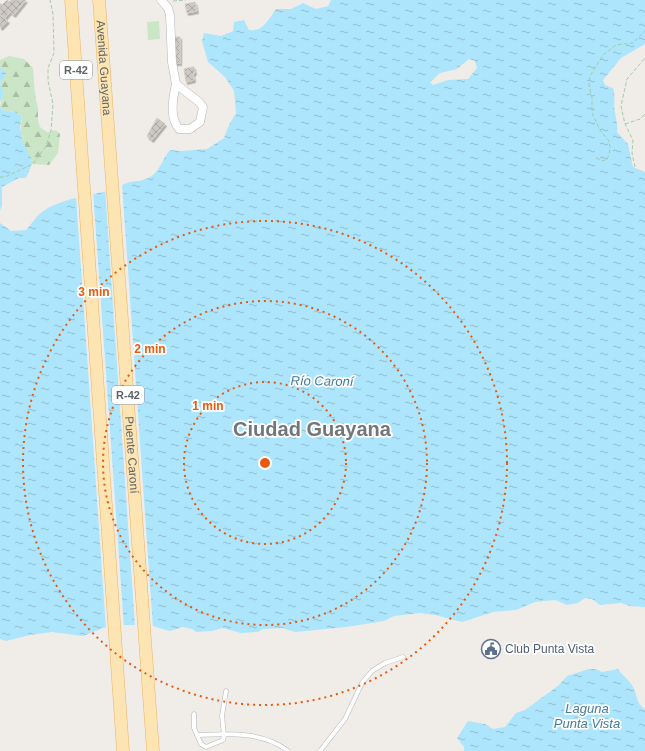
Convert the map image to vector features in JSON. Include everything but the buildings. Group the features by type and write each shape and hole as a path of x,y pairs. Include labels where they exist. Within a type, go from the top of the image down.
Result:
{"main road":[{"name":"R-42","path":"71,0 123,751"},
{"name":"Avenida Guayana","path":"99,0 109,136"},
{"name":"Puente Caroní","path":"109,136 153,751"}],"street":[{"path":"162,1 170,15 172,62 176,84 173,109 175,124 178,129 190,129 200,122 203,107 200,102 176,84"}],"lane":[{"path":"320,751 342,723 362,683 372,671 385,663 403,657"},
{"path":"194,714 194,728 201,744 206,746 221,742 224,735 222,716 226,692"},
{"path":"197,735 265,738 279,744 288,751"}],"path":[{"path":"0,177 5,177 33,164 46,146 51,131 53,104 51,86 48,81 48,68 54,53 53,14 50,0"},
{"path":"162,1 186,0"},
{"path":"596,158 604,161 609,156 610,147 609,141 600,130 592,113 592,98 589,85 590,76 603,55 616,45 633,43 645,31"},
{"path":"635,167 632,153 633,140 625,124 621,106 625,84 632,71 645,58"},
{"path":"625,124 640,118 645,114"}],"green space":[{"path":"159,21 160,39 148,40 147,22"},
{"path":"9,56 24,59 33,68 38,121 40,127 47,132 56,130 60,134 58,153 49,165 32,164 21,136 22,116 14,112 2,110 0,107 3,93 0,84 5,73 0,68 0,60"}],"water":[{"name":"Río Caroní","path":"331,0 645,0 645,44 621,58 603,80 605,85 613,88 614,91 614,109 617,132 628,144 633,167 645,172 645,607 630,606 621,603 600,605 592,599 585,598 578,603 567,605 555,600 535,602 516,610 493,612 462,622 420,613 394,616 384,621 346,627 295,632 282,628 263,629 258,632 241,633 222,628 212,631 196,632 192,629 183,627 170,631 149,625 120,625 103,628 83,636 52,632 30,635 6,641 0,639 0,223 11,231 26,230 40,214 57,204 73,198 107,191 130,182 150,177 157,171 170,150 181,151 207,149 224,138 236,113 234,91 225,77 208,62 202,41 204,33 221,36 233,31 234,22 244,20 249,30 258,29 268,21 276,9 291,9 303,3 316,9 328,6","holes":["469,59 475,61 477,68 468,79 448,80 433,85 430,82 440,73 457,69"]},
{"path":"0,68 6,73 0,84"},
{"path":"0,84 4,93 0,102"},
{"path":"0,107 2,110 14,112 22,116 20,127 22,140 31,158 32,164 26,178 19,178 2,187 2,206 0,210"},
{"name":"Laguna Punta Vista","path":"589,669 596,669 602,672 618,669 632,685 638,701 645,709 645,751 464,751 464,747 457,738 468,721 485,724 493,729 505,727 516,713 525,710 559,685 567,676"}],"pier":[{"path":"122,184 153,628 135,627 105,189"},
{"path":"93,191 124,627 106,629 76,196"}],"place":[{"name":"Club Punta Vista","path":"491,649"}],"district":[{"name":"Ciudad Guayana","path":"312,429"}]}
